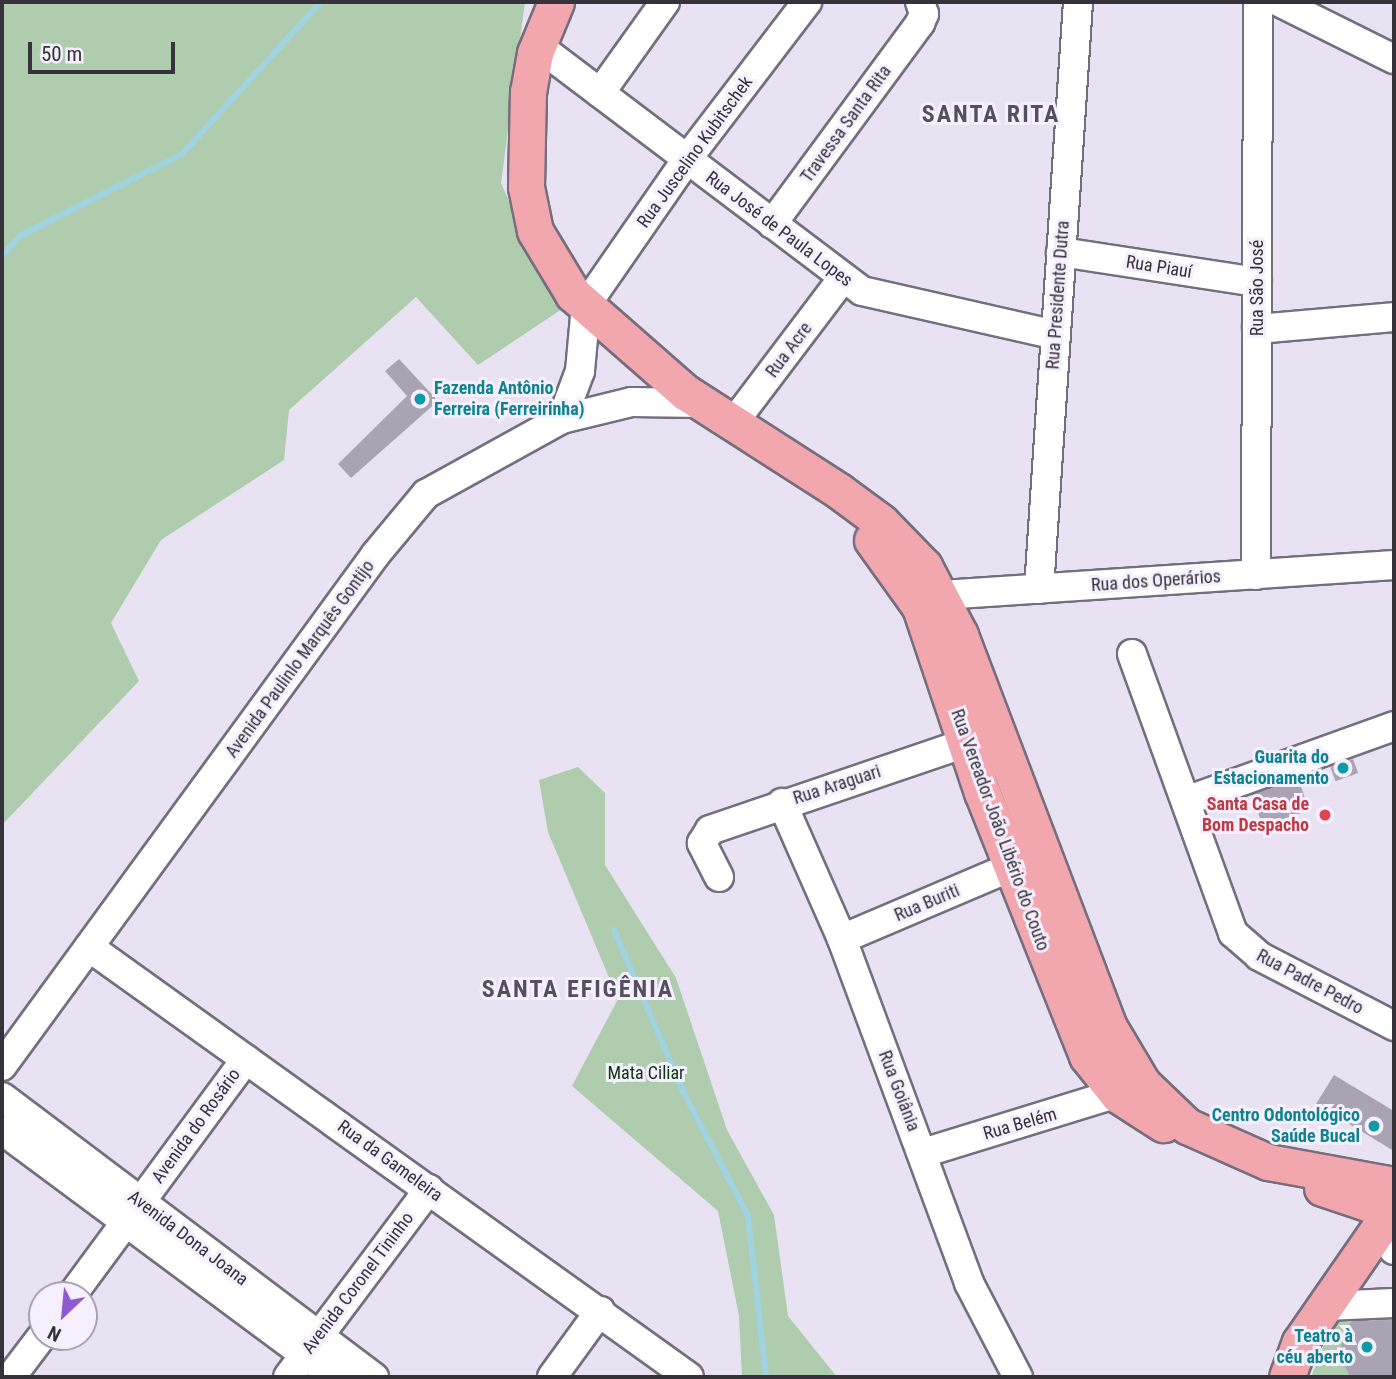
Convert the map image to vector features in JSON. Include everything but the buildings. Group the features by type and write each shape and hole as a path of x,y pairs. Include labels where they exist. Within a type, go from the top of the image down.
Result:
{"main road":[{"name":"Rua Vereador João Libério do Couto","path":"556,2 538,46 527,91 526,187 535,231 573,294 596,314 702,403 839,491 881,522 924,566 966,743 1074,1029 1087,1056 1131,1090 1174,1117 1195,1135 1283,1166 1391,1215"},
{"name":"Rua Vereador João Libério do Couto","path":"931,601 1110,1027 1131,1090"},
{"path":"1287,1377 1300,1342 1391,1215"}],"street":[{"path":"600,93 665,2"},
{"name":"Rua Juscelino Kubitschek","path":"596,314 687,159 807,2"},
{"name":"Rua Presidente Dutra","path":"1039,589 1078,2"},
{"name":"Rua São José","path":"1256,575 1258,2"},
{"path":"1279,2 1394,60"},
{"name":"Travessa Santa Rita","path":"772,224 920,12"},
{"name":"Rua José de Paula Lopes","path":"538,46 843,278 884,298 1055,335"},
{"name":"Rua Piauí","path":"1061,252 1257,282"},
{"name":"Rua Acre","path":"734,422 843,278"},
{"path":"562,419 580,372 596,314"},
{"path":"1257,329 1394,317"},
{"name":"Avenida Paulinlo Marquês Gontijo","path":"2,1066 410,510 443,483 562,419 632,402 702,403"},
{"name":"Rua dos Operários","path":"931,601 1039,589 1394,565"},
{"name":"Rua Padre Pedro","path":"1132,654 1233,933 1245,947 1394,1026"},
{"path":"1186,801 1394,726"},
{"name":"Rua Araguari","path":"719,877 702,843 710,830 782,803 966,743"},
{"name":"Rua Goiânia","path":"782,803 842,939 969,1283 1018,1377"},
{"name":"Rua Buriti","path":"842,939 1013,866"},
{"name":"Rua da Gameleira","path":"89,947 689,1377"},
{"name":"Avenida do Rosário","path":"82,1281 246,1059"},
{"name":"Rua Belém","path":"923,1153 1131,1090"},
{"name":"Avenida Dona Joana","path":"2,1097 133,1212 304,1356 334,1377"},
{"name":"Avenida Dona Joana","path":"2,1130 133,1212"},
{"name":"Avenida Coronel Tininho","path":"304,1356 429,1189"},
{"path":"1325,1306 1394,1303"},
{"path":"552,1377 600,1311"},
{"path":"11,1377 31,1351"},
{"name":"Avenida Dona Joana","path":"304,1356 374,1377"}],"green space":[{"path":"2,2 525,2 501,183 527,242 565,307 478,365 416,297 289,410 284,460 161,540 111,623 139,681 2,825"},
{"name":"Mata Ciliar","path":"578,767 605,793 605,865 676,978 727,1130 774,1215 788,1316 837,1377 742,1377 739,1316 718,1211 572,1086 618,999 548,832 539,780"},
{"name":"Teatro à céu aberto","path":"1394,1310 1394,1377 1311,1377 1337,1312"}],"waterway":[{"path":"2,256 20,236 182,154 321,2"},
{"path":"614,930 683,1091 748,1216 766,1377"}],"place":[{"name":"Fazenda Antônio Ferreira (Ferreirinha)","path":"420,399"},
{"name":"Guarita do Estacionamento","path":"1343,768"},
{"name":"Santa Casa de Bom Despacho","path":"1325,815"},
{"name":"Centro Odontológico Saúde Bucal","path":"1374,1126"},
{"name":"Teatro à céu aberto","path":"1367,1347"}],"district":[{"name":"SANTA RITA","path":"991,115"},
{"name":"SANTA EFIGÊNIA","path":"578,990"}]}
